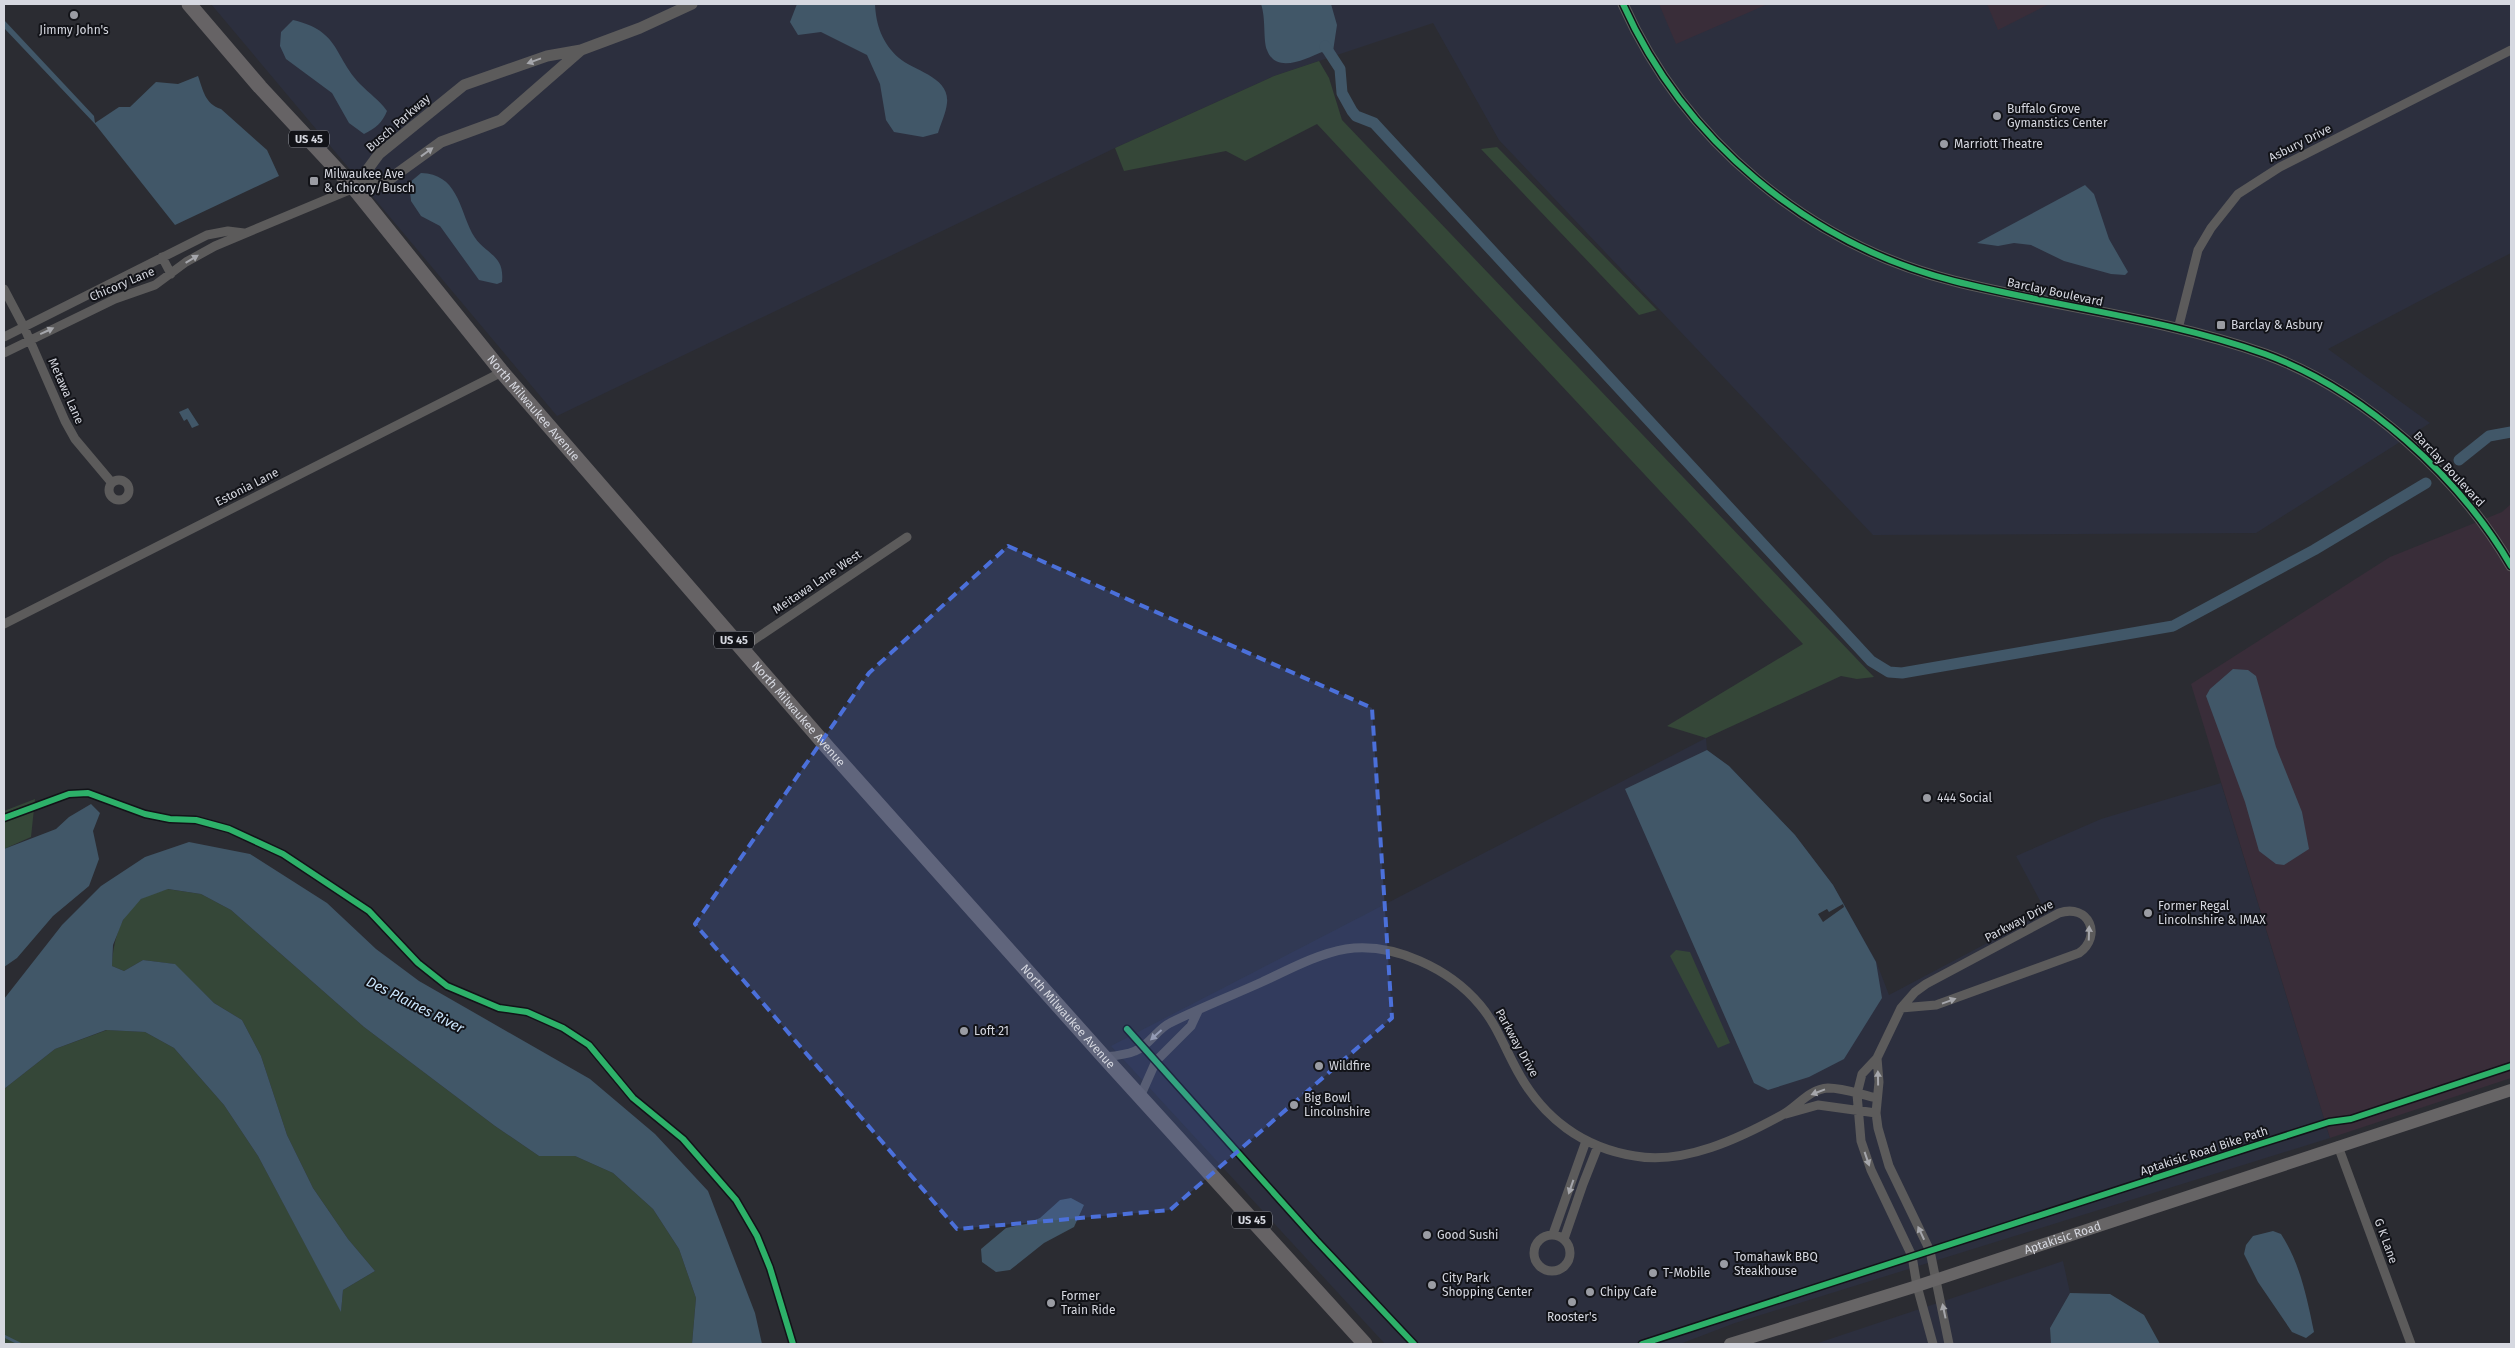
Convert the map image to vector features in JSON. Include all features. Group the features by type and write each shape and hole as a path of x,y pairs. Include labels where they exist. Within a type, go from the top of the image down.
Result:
{"main road":[{"name":"North Milwaukee Avenue","path":"189,4 264,91 354,188 502,372 742,648 1104,1057 1365,1344"},
{"name":"Aptakisic Road","path":"1730,1344 1917,1286 2511,1090"}],"street":[{"name":"Busch Parkway","path":"354,188 379,154 464,85 547,56 581,50 640,28 692,4"},
{"name":"Barclay Boulevard","path":"1623,4 1656,68 1680,100 1710,135 1770,191 1804,216 1882,258 1952,281 2206,335 2267,355 2310,375 2361,406 2403,437 2437,469 2469,505 2511,566"},
{"name":"Busch Parkway","path":"354,188 387,181 441,142 501,120 581,50"},
{"name":"Asbury Drive","path":"2178,329 2198,250 2211,228 2238,194 2280,167 2511,50"},
{"name":"Chicory Lane","path":"4,353 115,299 155,285 215,246 354,188"},
{"name":"Chicory Lane","path":"4,338 162,257 216,232 247,234"},
{"path":"162,257 171,274"},
{"name":"Metawa Lane","path":"4,289 24,327 72,433 112,483"},
{"name":"Estonia Lane","path":"4,624 502,372"},
{"name":"Meitawa Lane West","path":"742,648 907,537"},
{"name":"Parkway Drive","path":"1901,1008 1936,1005 2076,954 2089,942 2091,928 2088,920 2076,911 2068,910 2059,913 1926,984 1901,1008 1877,1058 1862,1074 1858,1094 1861,1141 1871,1170 1912,1256 1917,1286 1933,1344"},
{"name":"Parkway Drive","path":"1104,1057 1136,1051 1167,1024 1306,962 1346,949 1378,950 1404,956 1430,966 1457,982 1480,1004 1498,1030 1517,1071 1532,1097 1554,1120 1586,1141 1598,1146 1637,1157 1673,1156 1698,1151 1784,1114 1818,1105 1876,1113"},
{"path":"1140,1097 1156,1061 1191,1026 1198,1011"},
{"name":"Parkway Drive","path":"1877,1058 1879,1082 1876,1113 1889,1166 1930,1251 1949,1344"},
{"name":"Parkway Drive","path":"1784,1114 1811,1094 1827,1088 1877,1098"},
{"path":"1553,1234 1574,1180 1586,1141"},
{"path":"1564,1239 1598,1146"},
{"name":"G K Lane","path":"2338,1146 2411,1344"},
{"path":"1553,1234 1564,1239 1570,1250 1568,1261 1559,1270 1545,1270 1534,1258 1534,1246 1542,1237 1553,1234"}],"highlighted area":[{"path":"1008,546 1372,708 1392,1018 1170,1210 957,1229 695,924 869,673"}],"shaded area":[{"path":"211,4 2511,4 2511,253 2328,349 2430,423 2256,533 1873,535 1499,140 1433,23 1274,76 1115,148 557,416"},
{"path":"1659,4 1768,4 1676,44"},
{"path":"1987,4 2049,4 1998,30"},
{"path":"2511,504 2511,1078 2330,1138 2191,684 2390,557 2502,512"},
{"path":"1706,738 1707,750 1729,766 1795,835 1833,885 1876,961 1889,995 2046,912 2016,856 2101,819 2221,783 2330,1138 1735,1323 1680,1344 1385,1344 1111,1046"},
{"path":"2063,1261 2070,1293 2050,1328 2051,1344 1815,1344"}],"green space":[{"path":"1319,61 1329,78 1342,120 1874,677 1857,679 1841,676 1706,738 1667,726 1803,644 1317,124 1245,161 1226,151 1124,171 1115,148 1274,76"},
{"path":"1497,147 1657,310 1639,315 1481,149"},
{"path":"35,799 31,837 4,849 4,811"},
{"path":"167,889 201,894 231,910 364,1027 495,1126 539,1156 575,1156 613,1173 653,1209 679,1249 696,1298 692,1344 4,1344 4,1089 55,1049 107,1030 145,1032 174,1048 224,1105 258,1156 341,1311 343,1290 375,1271 348,1239 313,1188 287,1135 261,1056 242,1020 214,1003 174,964 143,960 124,971 112,966 116,938 128,912 141,899"},
{"path":"1676,950 1690,952 1730,1043 1718,1048 1670,956"}],"water":[{"path":"797,4 875,4 881,33 888,46 905,63 930,76 943,87 947,103 938,133 923,137 894,132 886,120 880,84 867,55 821,32 798,35 790,22"},
{"path":"1261,4 1331,4 1337,25 1332,58 1322,52 1292,63 1277,62 1271,58 1266,46"},
{"path":"4,20 94,116 95,123 119,107 130,107 156,82 178,84 198,76 203,91 211,104 221,109 267,150 279,176 175,225 95,124 4,28"},
{"path":"293,20 308,25 328,37 351,73 387,111 381,122 375,127 364,134 349,123 332,93 286,59 280,46 281,32"},
{"path":"421,173 442,179 450,186 460,203 472,233 500,265 502,282 497,284 479,280 440,226 421,216 411,201 409,183"},
{"path":"2085,185 2094,194 2109,239 2128,272 2125,275 2111,274 2064,261 2031,245 2014,243 1998,246 1977,243"},
{"path":"188,408 199,425 192,428 187,419 184,421 179,412"},
{"path":"2233,669 2248,670 2256,676 2276,747 2302,812 2309,849 2284,865 2276,864 2259,851 2245,802 2206,696 2210,689"},
{"path":"1707,750 1729,766 1795,835 1833,885 1876,962 1882,998 1844,1059 1809,1077 1768,1090 1754,1083 1625,789"},
{"path":"91,804 100,813 93,831 99,859 89,886 53,916 17,958 4,967 4,849 56,829 69,817"},
{"name":"Des Plaines River","path":"189,842 250,854 327,903 376,949 419,981 590,1079 655,1134 708,1191 755,1313 762,1344 692,1344 696,1298 679,1249 653,1209 613,1173 575,1156 539,1156 495,1126 364,1027 231,910 201,894 168,889 141,899 123,920 113,945 112,966 124,971 143,960 175,964 214,1003 242,1020 261,1056 287,1135 313,1188 348,1239 375,1271 343,1290 341,1312 258,1156 224,1105 174,1048 145,1032 106,1030 55,1049 4,1089 4,999 62,925 101,886 145,857"},
{"path":"1071,1198 1084,1205 1074,1227 1044,1243 1010,1270 996,1272 982,1262 981,1249 1006,1228 1026,1224 1040,1218 1060,1200"},
{"path":"2273,1231 2281,1234 2288,1245 2302,1281 2314,1332 2306,1338 2292,1332 2258,1282 2244,1254 2246,1245 2253,1236"},
{"path":"2070,1293 2110,1294 2144,1315 2160,1344 2051,1344 2050,1328"}],"pier":[{"path":"1843,904 1844,907 1823,922 1818,914 1827,909 1829,912"}],"waterway":[{"path":"1325,46 1340,69 1342,93 1356,116 1374,123 1871,661 1889,672 1902,673 2173,626 2314,550 2426,483"},
{"path":"2459,460 2489,436 2511,432"},
{"path":"4,1336 20,1344"}],"cycle path":[{"path":"1623,4 1649,53 1680,99 1716,142 1757,180 1801,213 1849,241 1900,264 1954,281 2188,331 2265,354 2302,370 2372,413 2436,469 2490,533 2511,566"},
{"path":"4,818 69,794 88,793 145,814 170,819 196,820 229,829 283,854 369,911 418,963 447,986 499,1008 527,1012 563,1028 589,1045 633,1098 683,1139 736,1200 757,1236 770,1268 793,1344"},
{"path":"1127,1029 1316,1240 1414,1344"},
{"name":"Aptakisic Road Bike Path","path":"1642,1344 2260,1144 2329,1122 2351,1119 2511,1066"}],"place":[{"name":"Jimmy John's","path":"74,15"},
{"name":"Buffalo Grove Gymanstics Center","path":"1997,116"},
{"name":"Marriott Theatre","path":"1944,144"},
{"name":"Milwaukee Ave & Chicory/Busch","path":"314,181"},
{"name":"Barclay & Asbury","path":"2221,325"},
{"name":"444 Social","path":"1927,798"},
{"name":"Former Regal Lincolnshire & IMAX","path":"2148,913"},
{"name":"Loft 21","path":"964,1031"},
{"name":"Wildfire","path":"1319,1066"},
{"name":"Big Bowl Lincolnshire","path":"1294,1105"},
{"name":"Good Sushi","path":"1427,1235"},
{"name":"Tomahawk BBQ Steakhouse","path":"1724,1264"},
{"name":"T-Mobile","path":"1653,1273"},
{"name":"City Park Shopping Center","path":"1432,1285"},
{"name":"Chipy Cafe","path":"1590,1292"},
{"name":"Rooster's","path":"1572,1302"},
{"name":"Former Train Ride","path":"1051,1303"}]}
